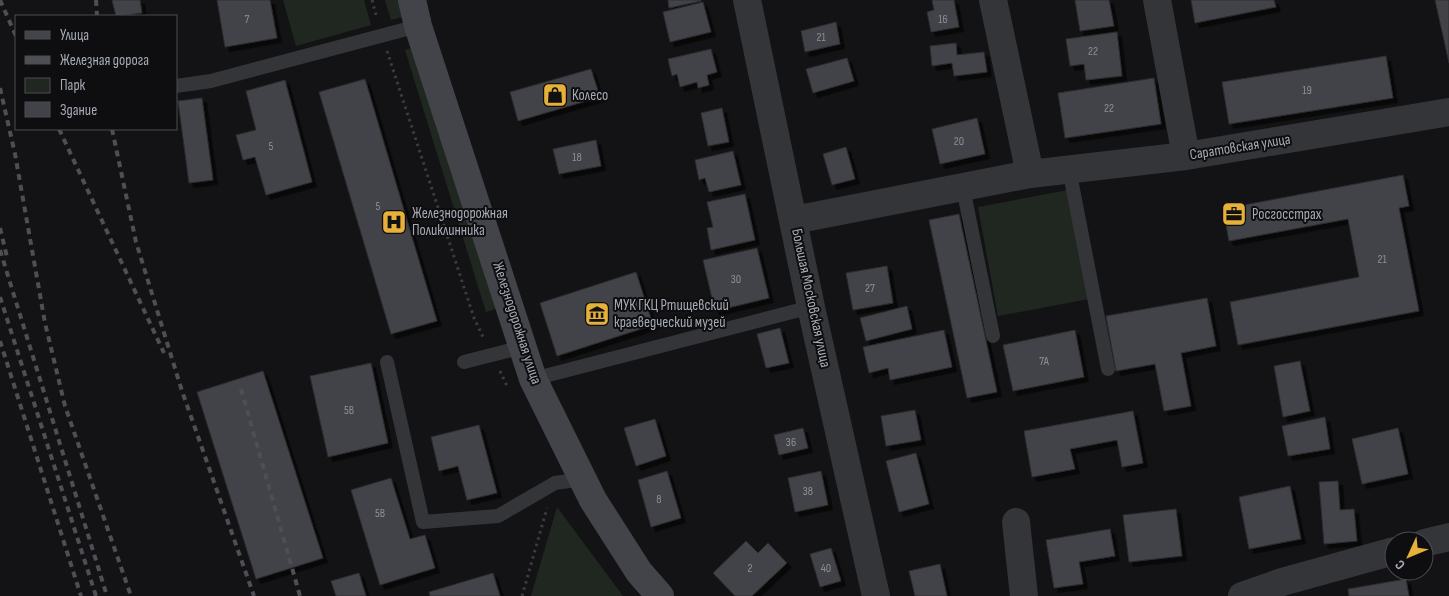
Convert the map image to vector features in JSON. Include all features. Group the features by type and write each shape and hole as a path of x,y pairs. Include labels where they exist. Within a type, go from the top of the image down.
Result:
{"street":[{"name":"Большая Московская улица","path":"747,0 876,596"},
{"path":"993,0 1030,174"},
{"path":"1157,0 1186,156"},
{"name":"Железнодорожная улица","path":"416,13 533,379 593,500 639,572 660,596"},
{"name":"Саратовская улица","path":"794,220 1030,174 1186,156 1449,112"},
{"path":"1016,522 1024,596"},
{"path":"1434,540 1449,537"},
{"path":"1242,596 1283,589 1384,554"}],"lane":[{"path":"178,86 211,80 416,13"},
{"path":"1069,169 1108,369"},
{"path":"963,188 992,336"},
{"path":"533,379 812,307"},
{"path":"464,362 523,347"},
{"path":"387,362 423,522 498,516 554,483 583,479"}],"path":[{"path":"522,596 554,483"}],"green space":[{"path":"283,0 364,0 371,25 296,46"},
{"path":"385,0 402,0 406,16 391,20"},
{"path":"417,46 498,308 486,312 405,50"},
{"path":"1068,190 1089,299 998,316 978,207"},
{"path":"557,507 620,592 623,596 531,596"}],"building":[{"path":"112,0 140,0 142,13 116,15"},
{"path":"217,0 270,0 277,38 225,47"},
{"path":"668,0 701,0 701,1 669,8"},
{"path":"932,0 954,0 959,27 931,32 927,12 934,10"},
{"path":"1075,0 1109,0 1114,26 1080,31"},
{"path":"1191,0 1274,0 1276,7 1195,23"},
{"path":"1435,0 1449,0 1449,63"},
{"path":"703,2 711,32 670,42 663,12"},
{"path":"836,22 840,44 805,52 801,31"},
{"path":"1117,32 1122,76 1086,80 1084,64 1070,66 1066,39"},
{"path":"956,43 957,55 984,52 987,72 954,76 952,63 932,66 930,46"},
{"path":"711,49 717,72 707,75 709,85 698,88 697,82 680,87 677,74 672,76 668,59"},
{"path":"1386,56 1393,98 1229,124 1222,82"},
{"path":"847,58 854,81 813,93 806,69"},
{"name":"Колесо","path":"591,69 600,97 518,121 510,92"},
{"path":"1154,78 1161,124 1065,138 1058,93"},
{"path":"365,79 437,321 391,334 319,92"},
{"path":"285,80 312,182 266,195 255,157 243,160 236,135 256,130 246,91"},
{"path":"202,98 213,180 189,183 178,101"},
{"path":"722,108 729,142 708,146 701,113"},
{"path":"977,118 985,154 940,164 932,129"},
{"path":"596,140 601,166 559,174 553,149"},
{"path":"846,147 855,179 832,185 823,154"},
{"path":"733,151 741,185 709,192 705,178 699,180 695,160"},
{"path":"1403,175 1409,206 1399,208 1419,311 1238,345 1230,302 1359,277 1348,219 1229,241 1223,209"},
{"path":"745,194 755,240 711,250 707,228 713,227 707,202"},
{"path":"959,214 997,392 967,398 929,220"},
{"path":"757,248 769,298 715,311 703,260"},
{"path":"887,266 893,303 853,310 846,273"},
{"name":"МУК ГКЦ Ртищевский краеведческий музей","path":"636,272 653,325 557,356 540,303"},
{"path":"1207,298 1216,346 1181,353 1191,406 1164,411 1155,364 1116,371 1106,316"},
{"path":"907,306 912,329 866,341 860,318"},
{"path":"780,328 789,363 766,368 757,334"},
{"path":"944,330 952,367 890,380 888,368 869,373 863,347"},
{"path":"1075,330 1084,377 1013,391 1003,345"},
{"path":"1300,361 1310,411 1283,417 1274,366"},
{"path":"371,363 388,443 328,457 310,376"},
{"path":"263,371 323,558 256,579 197,392"},
{"path":"915,410 921,440 886,446 881,416"},
{"path":"1133,411 1143,463 1122,467 1117,440 1070,449 1075,469 1032,477 1024,431"},
{"path":"1325,417 1330,449 1288,456 1282,426"},
{"path":"655,419 666,456 636,466 624,428"},
{"path":"479,425 497,493 467,500 458,466 439,471 431,437"},
{"path":"803,428 808,448 779,455 774,435"},
{"path":"1398,428 1408,474 1362,484 1352,439"},
{"path":"916,453 929,504 899,512 886,461"},
{"path":"667,471 681,518 651,527 638,480"},
{"path":"821,471 828,505 795,512 788,478"},
{"path":"391,478 410,539 425,535 435,568 380,585 351,490"},
{"path":"1338,481 1340,510 1354,509 1357,541 1324,544 1319,482"},
{"path":"1290,486 1301,539 1249,549 1239,497"},
{"path":"1176,509 1182,556 1129,562 1123,515"},
{"path":"1110,529 1115,556 1079,562 1083,584 1054,588 1046,540"},
{"path":"746,541 758,553 768,543 787,563 752,596 735,596 713,573"},
{"path":"831,548 841,581 820,587 810,554"},
{"path":"940,564 947,596 915,596 909,571"},
{"path":"359,573 366,596 336,596 331,581"},
{"path":"493,573 500,596 430,596 429,592"},
{"path":"1394,581 1406,581 1409,596 1349,596 1348,589"}],"railway":[{"path":"0,0 15,34"},
{"path":"96,0 97,15"},
{"path":"0,88 15,154 45,323 65,406 131,596"},
{"path":"59,130 164,353"},
{"path":"112,130 136,242 182,391 254,596"},
{"path":"0,228 7,257"},
{"path":"0,250 107,596"},
{"path":"0,297 96,596"},
{"path":"0,341 81,596"},
{"path":"241,389 300,596"}],"place":[{"name":"Колесо","path":"555,95"},
{"name":"Росгосстрах","path":"1234,214"},
{"name":"Железнодорожная Поликлинника","path":"394,222"},
{"name":"МУК ГКЦ Ртищевский краеведческий музей","path":"597,314"}]}
